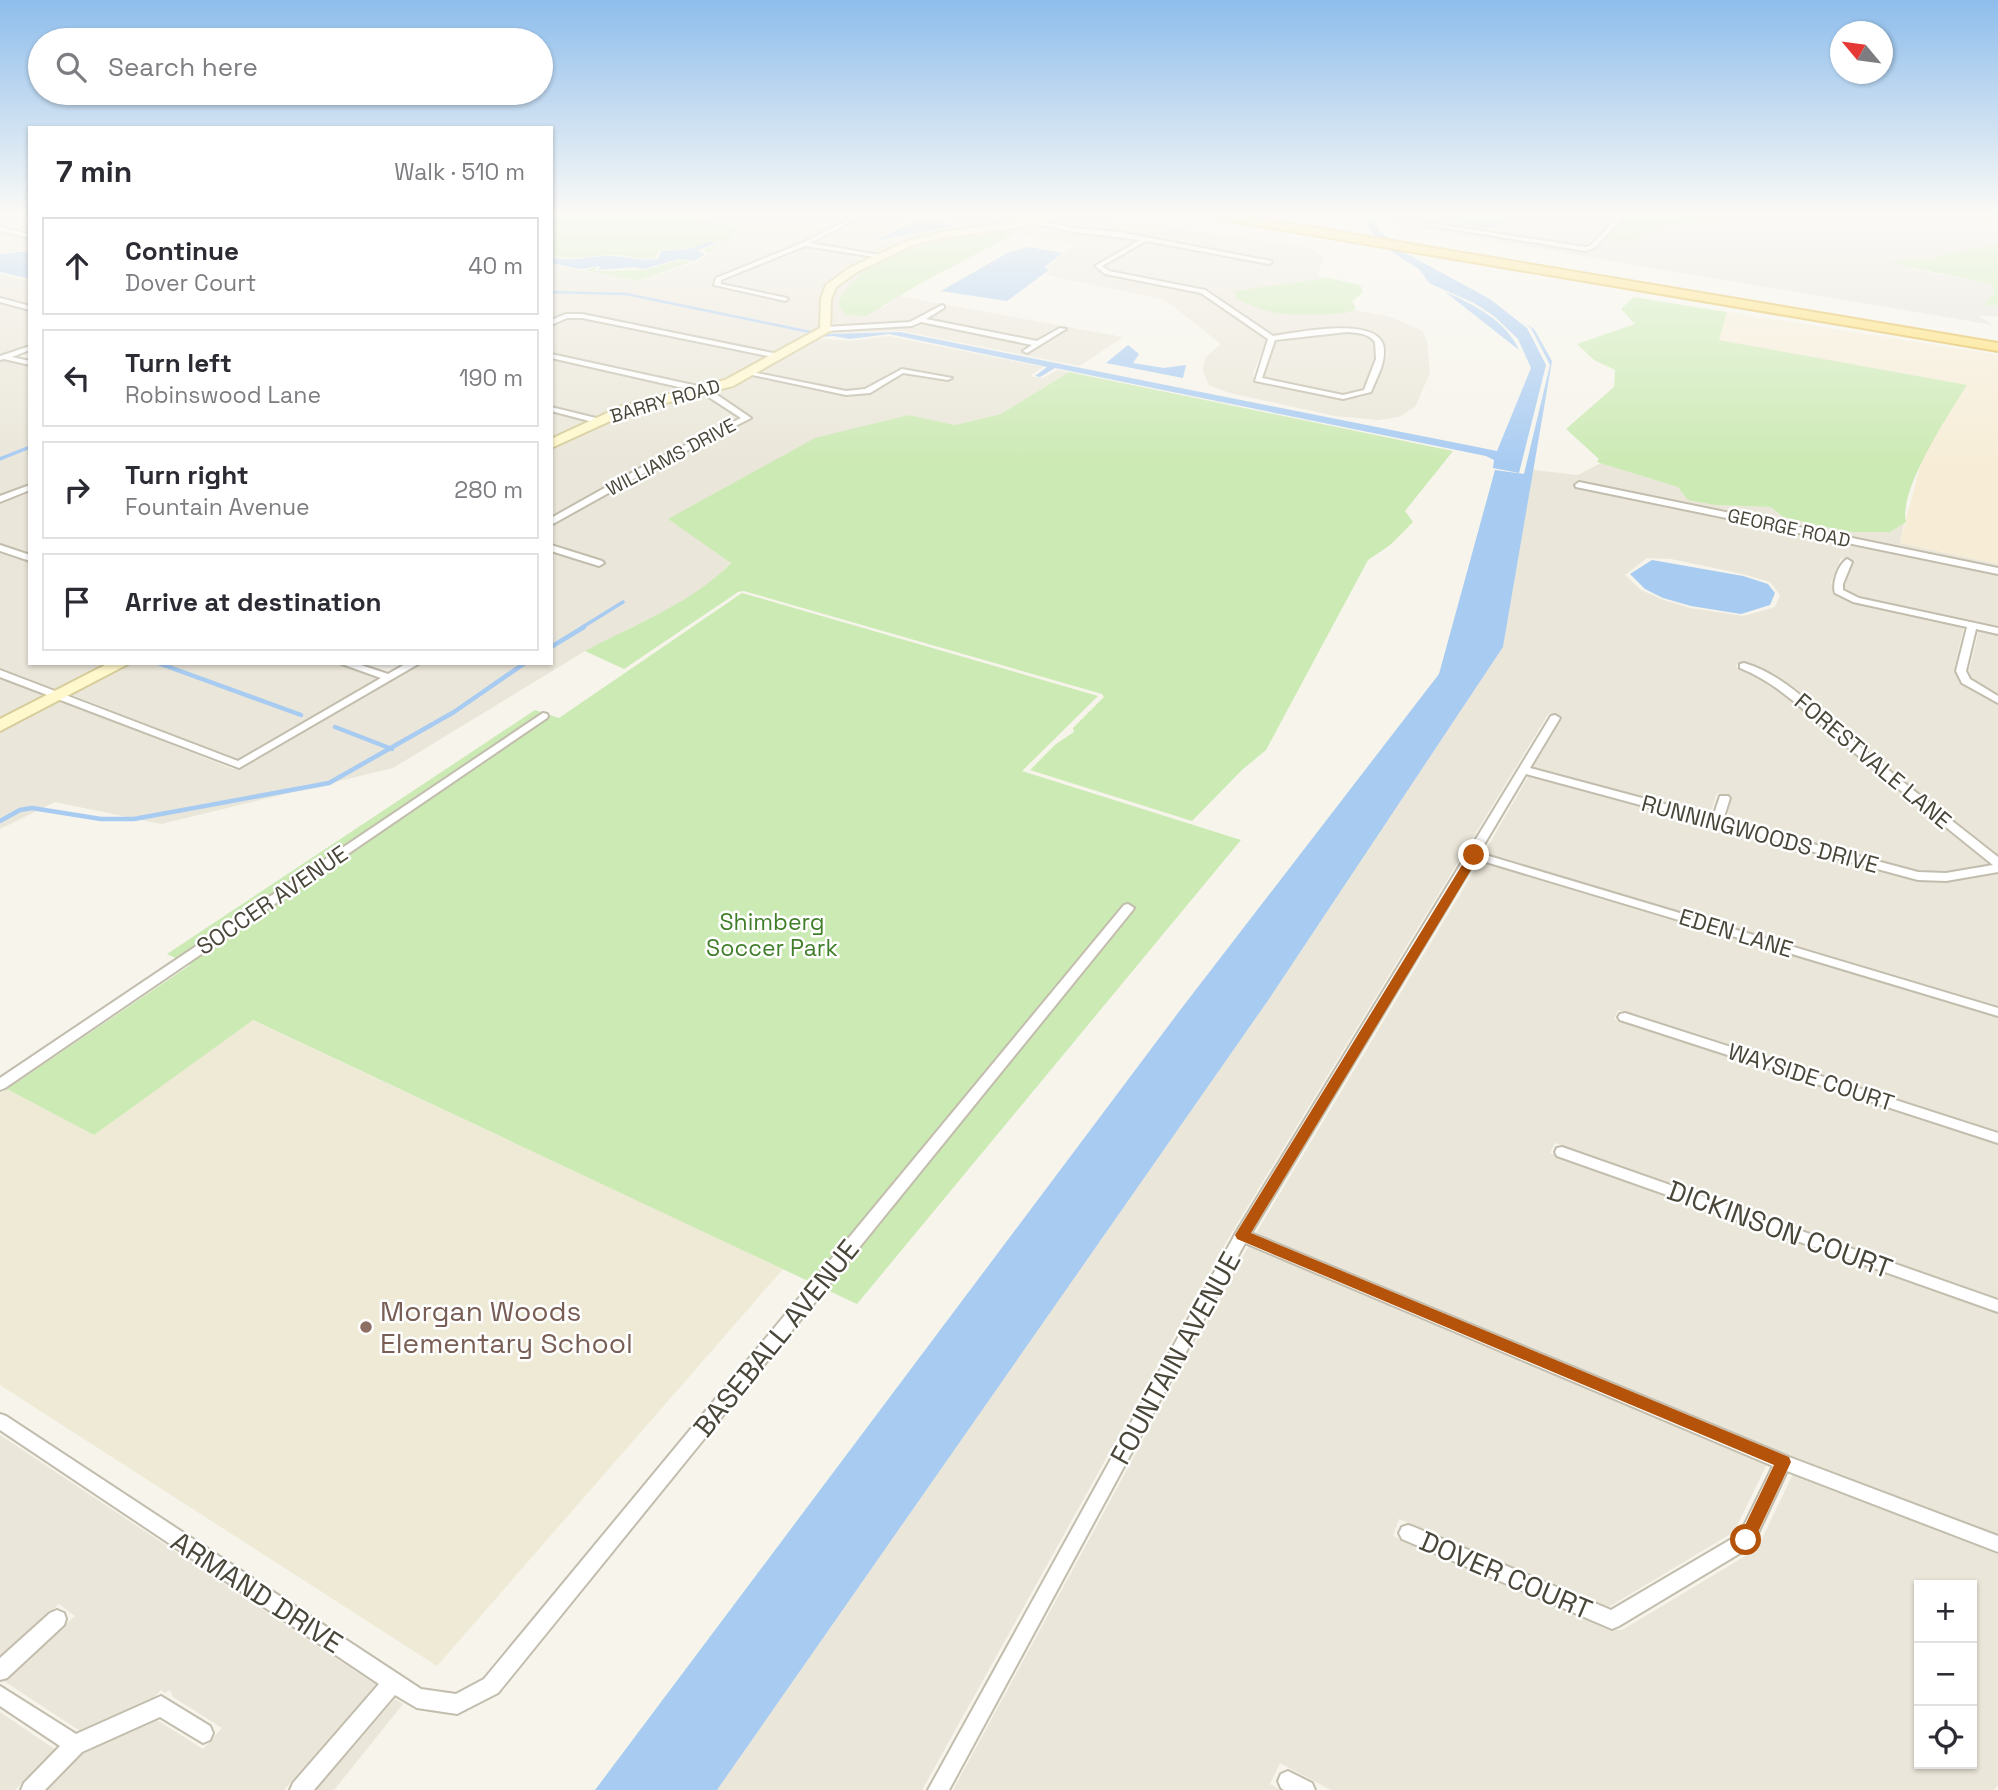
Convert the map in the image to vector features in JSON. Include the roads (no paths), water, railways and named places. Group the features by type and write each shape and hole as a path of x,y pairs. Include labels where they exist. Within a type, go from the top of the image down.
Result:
{"highway":[{"path":"1730,299 1998,345"},
{"path":"1757,299 1998,337"}],"street":[{"path":"826,299 826,329 912,324 942,307"},
{"path":"1214,299 1272,338 1361,330 1377,337 1383,352 1367,392 1343,397 1258,379 1272,338"},
{"path":"0,300 28,307"},
{"path":"553,322 566,316 582,316 778,356"},
{"path":"920,320 1039,344"},
{"name":"BARRY ROAD","path":"553,443 626,409 729,383 826,329"},
{"path":"1027,351 1062,329"},
{"path":"2,357 28,349"},
{"path":"553,356 704,390"},
{"path":"2,357 28,363"},
{"path":"747,373 846,393 867,391 902,371 948,378"},
{"name":"WILLIAMS DRIVE","path":"553,521 654,464 747,418 704,390"},
{"path":"553,410 597,421"},
{"name":"GEORGE ROAD","path":"1580,485 1998,571"},
{"path":"0,499 28,487"},
{"path":"0,548 28,557"},
{"path":"553,549 599,563"},
{"path":"1847,562 1838,591 1856,600 1998,631"},
{"path":"1972,625 1961,671 1966,681 1998,700"},
{"path":"0,726 118,665"},
{"path":"350,665 390,678"},
{"path":"0,673 239,765 412,665"},
{"name":"FORESTVALE LANE","path":"1744,666 1768,674 1783,685 1998,866"},
{"name":"SOCCER AVENUE","path":"0,1085 543,716"},
{"name":"FOUNTAIN AVENUE","path":"938,1790 1242,1235 1555,718"},
{"name":"RUNNINGWOODS DRIVE","path":"1523,770 1918,876 1946,877 1998,866"},
{"path":"1717,822 1724,798"},
{"name":"EDEN LANE","path":"1474,855 1998,1012"},
{"name":"BASEBALL AVENUE","path":"394,1682 417,1698 457,1704 491,1686 1128,908"},
{"name":"WAYSIDE COURT","path":"1625,1017 1998,1138"},
{"name":"DICKINSON COURT","path":"1562,1152 1998,1306"},
{"path":"1242,1235 1783,1462 1998,1544"},
{"name":"ARMAND DRIVE","path":"0,1421 394,1682"},
{"name":"DOVER COURT","path":"1408,1533 1612,1620 1746,1540 1783,1462"},
{"path":"0,1671 57,1619"},
{"path":"300,1790 394,1682"},
{"path":"0,1695 75,1745"},
{"path":"31,1790 75,1745 161,1706 203,1733"}],"water":[{"path":"1454,299 1477,308 1497,322 1506,330 1519,350"},
{"path":"1464,299 1489,299 1527,328 1546,365 1519,473 1493,468 1494,460 1486,456 1055,368 1040,377 1035,376 1047,367 889,334 850,339 818,337 826,334 900,332 1497,451 1531,368 1518,339 1494,316"},
{"path":"1523,322 1534,329 1552,361 1503,647 1269,999 717,1790 595,1790 1181,1009 1439,674 1495,470 1524,474 1550,365 1531,328"},
{"path":"1128,345 1139,354 1133,363 1164,368 1186,365 1183,378 1106,363"},
{"path":"1652,560 1743,576 1768,584 1775,593 1770,605 1741,614 1691,606 1663,598 1645,589 1630,574"}],"waterway":[{"path":"648,299 810,332"},
{"path":"0,459 28,448"},
{"path":"581,628 623,602"},
{"path":"553,646 584,627"},
{"path":"164,665 301,715"},
{"path":"390,748 454,712 522,665"},
{"path":"335,727 390,748"},
{"path":"0,821 20,810 32,808 101,819 134,819 329,783 390,748"}],"place":[{"name":"Morgan Woods Elementary School","path":"366,1327"}],"park label":[{"name":"Shimberg Soccer Park","path":"772,935"}]}
